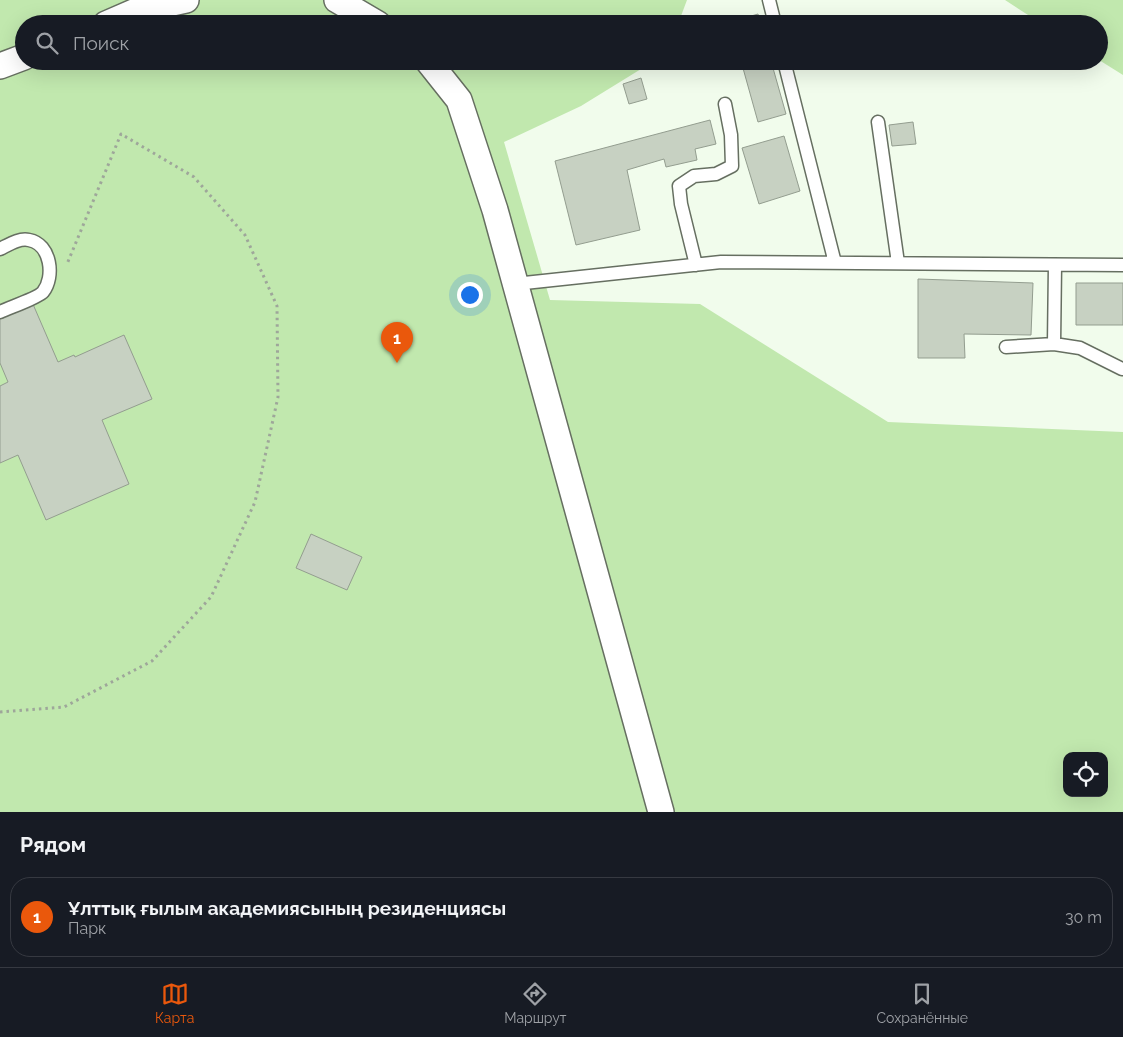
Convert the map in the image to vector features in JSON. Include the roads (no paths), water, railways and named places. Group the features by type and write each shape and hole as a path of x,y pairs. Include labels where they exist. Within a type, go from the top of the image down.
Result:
{"street":[{"path":"127,15 136,11 186,0"},
{"path":"337,0 363,15"},
{"path":"0,66 15,60"},
{"path":"435,70 459,100 495,210 661,812"}],"lane":[{"path":"769,0 773,15"},
{"path":"786,70 835,262"},
{"path":"696,265 681,204 679,186 694,176 716,174 732,166 731,135 725,104"},
{"path":"878,122 898,263"},
{"path":"0,249 19,239 32,240 44,249 50,265 50,279 42,293 0,312"},
{"path":"515,284 721,262 1123,265"},
{"path":"1054,344 1055,265"},
{"path":"1006,347 1054,344 1080,348 1122,369"}],"place":[{"name":"Ұлттық ғылым академиясының резиденциясы","path":"397,363"}]}
